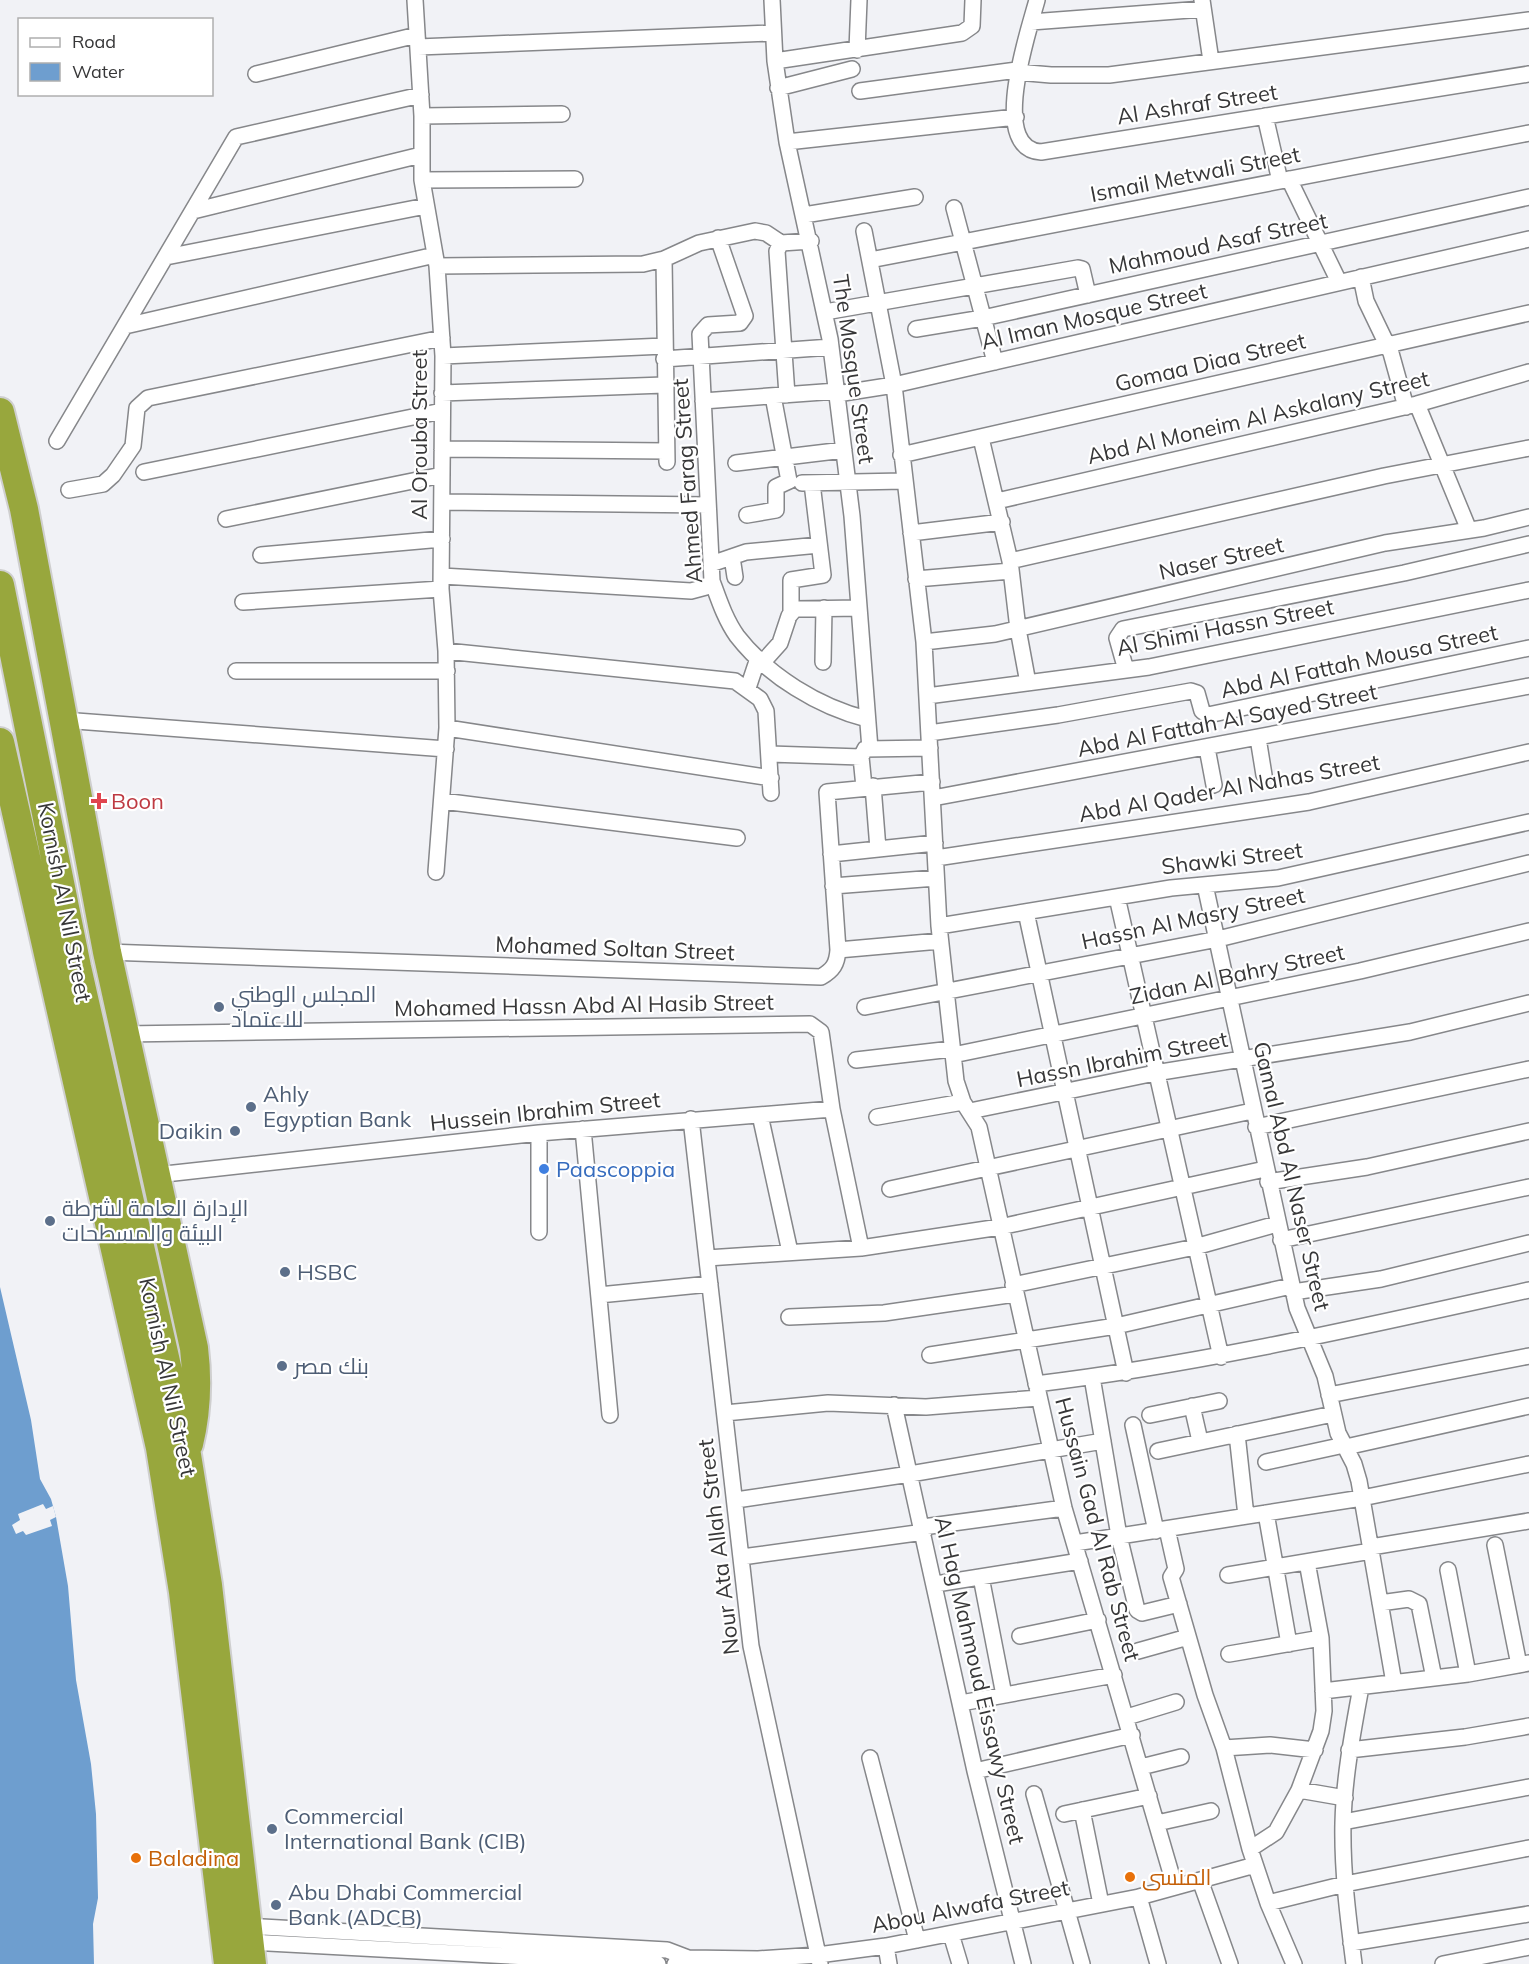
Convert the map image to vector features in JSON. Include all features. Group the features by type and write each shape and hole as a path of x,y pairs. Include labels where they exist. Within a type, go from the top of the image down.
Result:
{"highway":[{"path":"0,412 24,509 107,952 194,1348 197,1393 195,1420 187,1455"},
{"name":"Kornish Al Nil Street","path":"0,585 77,967 187,1455 208,1585 249,1944"},
{"name":"Kornish Al Nil Street","path":"0,742 6,784 160,1448 183,1592 228,1964"},
{"path":"77,967 117,1000"}],"street":[{"name":"Al Orouba Street","path":"415,0 422,116 422,180 436,260 442,338 442,582 447,671 447,728 436,872"},
{"name":"The Mosque Street","path":"772,0 778,88 787,142 811,241 825,312 848,482 867,719 865,753 868,787"},
{"path":"857,50 859,0"},
{"path":"775,61 962,33 972,26 973,0"},
{"name":"Al Ashraf Street","path":"1037,0 1017,71 1016,117 1021,144 1030,151 1041,152 1529,74"},
{"path":"1031,22 1205,2 1211,61"},
{"path":"860,91 1017,71 1051,75 1109,75 1529,20"},
{"path":"256,74 417,41 773,33"},
{"path":"778,88 852,69"},
{"path":"57,441 233,139 246,133 421,95"},
{"path":"422,116 562,114"},
{"path":"1265,116 1285,180 1339,282"},
{"path":"787,142 1016,117"},
{"name":"Ismail Metwali Street","path":"870,260 1529,133"},
{"path":"193,211 421,155"},
{"path":"422,180 575,179"},
{"path":"804,215 915,197"},
{"name":"Mahmoud Asaf Street","path":"916,329 983,318 1529,198"},
{"path":"166,257 426,206"},
{"path":"954,208 995,362"},
{"path":"125,326 436,260 643,264 664,260 718,238 761,231 781,243 811,241"},
{"name":"Hussain Gad Al Rab Street","path":"864,231 894,385 924,642 939,934 958,1092 979,1126 1064,1508 1175,1887"},
{"name":"Ahmed Farag Street","path":"718,238 745,316 740,323 704,327 700,334 712,581 722,610 738,636 761,660 826,706 867,719"},
{"name":"Al Iman Mosque Street","path":"703,401 837,393 894,385 1529,239"},
{"path":"781,243 777,251 784,352 780,395 789,478 787,484"},
{"path":"442,449 667,456 664,386 664,260"},
{"path":"825,312 1080,268 1088,295"},
{"path":"1361,278 1368,308 1388,345 1411,406 1442,464 1468,530"},
{"name":"Gomaa Diaa Street","path":"901,455 1529,313"},
{"path":"69,490 96,486 113,475 133,447 137,408 148,398 442,338"},
{"path":"442,356 664,352 701,357 831,347"},
{"name":"Abd Al Moneim Al Askalany Street","path":"997,501 1411,406 1529,372"},
{"path":"442,393 664,386"},
{"path":"144,472 442,411"},
{"path":"981,438 1002,522 1028,683"},
{"path":"916,579 1010,566 1442,464 1529,448"},
{"path":"736,464 844,450"},
{"path":"226,519 442,475"},
{"path":"747,515 776,510 776,487 787,484 904,481"},
{"path":"748,688 761,660 780,643 791,612 791,580 823,576 812,483"},
{"path":"442,502 708,505"},
{"name":"Naser Street","path":"924,642 971,638 1018,629 1385,543 1468,530 1529,517"},
{"path":"910,533 1002,522"},
{"path":"261,555 442,539"},
{"path":"1126,670 1117,638 1123,629 1404,573 1529,544"},
{"path":"711,564 746,552 819,545"},
{"path":"732,557 735,577"},
{"path":"243,602 442,582 691,591 699,590 712,581"},
{"name":"Al Shimi Hassn Street","path":"927,696 1126,670 1529,590"},
{"path":"791,612 799,608 859,608"},
{"path":"823,662 824,608"},
{"name":"Abd Al Fattah Mousa Street","path":"930,740 1191,691 1197,693 1202,711 1208,715 1529,648"},
{"path":"446,651 720,678 748,688 760,699 766,711 771,794"},
{"path":"236,671 447,671"},
{"name":"Abd Al Fattah Al Sayed Street","path":"933,798 1529,686"},
{"path":"63,720 446,748"},
{"path":"447,728 771,778"},
{"path":"1258,738 1264,775"},
{"path":"770,754 865,753 930,740"},
{"path":"1207,748 1214,785"},
{"name":"Abd Al Qader Al Nahas Street","path":"831,854 878,849 935,851 1309,802 1529,752"},
{"path":"838,950 827,792 932,782"},
{"path":"868,787 878,849"},
{"path":"442,801 737,838"},
{"name":"Shawki Street","path":"838,950 939,934 1026,912 1117,897 1308,872 1529,822"},
{"name":"Hassn Al Masry Street","path":"865,1007 1218,939 1529,863"},
{"path":"833,886 936,878"},
{"name":"Gamal Abd Al Naser Street","path":"1205,885 1292,1289 1329,1395 1338,1433 1354,1464 1394,1683"},
{"path":"1117,897 1221,1357"},
{"path":"1026,912 1126,1373"},
{"name":"Zidan Al Bahry Street","path":"856,1060 952,1052 1052,1035 1360,971 1529,931"},
{"name":"Mohamed Soltan Street","path":"107,952 810,978 822,977 831,971 837,961 838,950"},
{"name":"Hassn Ibrahim Street","path":"877,1117 1065,1092 1155,1073 1410,1032 1529,1004"},
{"name":"Mohamed Hassn Abd Al Hasib Street","path":"124,1034 810,1024 821,1032 832,1109 861,1248"},
{"path":"1256,1127 1529,1068"},
{"name":"Hussein Ibrahim Street","path":"156,1175 539,1133 832,1109"},
{"path":"890,1189 1252,1111"},
{"path":"760,1115 790,1252"},
{"name":"Nour Ata Allah Street","path":"691,1119 751,1646 761,1698 776,1749 819,1960"},
{"path":"583,1129 610,1415"},
{"path":"707,1258 861,1248 1000,1227 1181,1188 1267,1176 1367,1167 1529,1131"},
{"path":"539,1133 539,1232"},
{"path":"1281,1240 1529,1187"},
{"path":"789,1317 884,1313 1014,1289 1103,1266 1195,1247 1277,1224"},
{"path":"930,1355 1116,1326 1292,1289 1381,1279 1529,1243"},
{"path":"598,1295 710,1284"},
{"path":"725,1413 828,1403 926,1407 1037,1391 1092,1377 1221,1357 1310,1339 1529,1290"},
{"path":"1329,1395 1529,1356"},
{"path":"1092,1377 1119,1536 1138,1611 1142,1613 1179,1604"},
{"path":"1150,1415 1219,1401"},
{"name":"Al Hag Mahmoud Eissawy Street","path":"894,1404 936,1584 975,1771 1023,1964"},
{"path":"1192,1406 1200,1441"},
{"path":"1266,1462 1529,1406"},
{"path":"1158,1451 1333,1414"},
{"path":"1133,1425 1161,1530 1176,1569 1170,1575 1224,1748 1250,1849 1268,1903 1294,1964"},
{"path":"1237,1434 1246,1516"},
{"path":"736,1500 910,1474 1103,1441"},
{"path":"1075,1543 1362,1498 1529,1464"},
{"path":"742,1557 1064,1508"},
{"path":"1266,1513 1289,1644"},
{"path":"1228,1575 1529,1521"},
{"path":"1323,1691 1467,1674 1524,1664 1495,1545"},
{"path":"936,1584 1080,1561"},
{"path":"1250,1849 1276,1832 1299,1790 1315,1750 1324,1711 1321,1638 1307,1562"},
{"path":"1448,1570 1467,1674"},
{"path":"981,1577 1004,1695"},
{"path":"1380,1603 1409,1599 1419,1604 1434,1678"},
{"path":"1020,1636 1098,1620"},
{"path":"1138,1651 1188,1637"},
{"path":"1228,1654 1321,1638"},
{"path":"961,1703 1114,1676"},
{"path":"1354,1964 1345,1884 1343,1822 1349,1750 1361,1687"},
{"path":"1127,1717 1176,1702"},
{"path":"1349,1750 1465,1737 1529,1726"},
{"path":"975,1771 1132,1735"},
{"path":"1224,1748 1270,1745 1315,1750"},
{"path":"1141,1767 1181,1757"},
{"path":"870,1758 917,1940"},
{"path":"1343,1822 1529,1787"},
{"path":"1299,1790 1345,1798"},
{"path":"1034,1794 1082,1964"},
{"path":"1064,1814 1149,1796"},
{"path":"1082,1810 1101,1904"},
{"path":"1157,1823 1211,1811"},
{"path":"1268,1903 1345,1884 1529,1848"},
{"name":"Abou Alwafa Street","path":"249,1944 667,1950 684,1962 819,1960 1139,1897 1255,1865"},
{"path":"1200,1880 1230,1964"},
{"path":"1139,1897 1158,1964"},
{"path":"1351,1943 1529,1914"},
{"path":"951,1934 960,1964"},
{"path":"249,1944 658,1964"},
{"path":"886,1946 889,1964"},
{"path":"1443,1964 1529,1947"}],"water":[{"path":"0,1287 31,1420 40,1479 51,1499 56,1517 68,1586 76,1680 91,1764 96,1814 98,1898 93,1924 94,1964 0,1964"}],"pier":[{"path":"43,1504 46,1509 53,1506 56,1517 50,1520 52,1526 26,1535 23,1531 16,1534 12,1525 20,1520 18,1514"}],"place":[{"name":"Boon","path":"99,801"},
{"name":"المجلس الوطني للاعتماد","path":"219,1007"},
{"name":"Ahly Egyptian Bank","path":"251,1107"},
{"name":"Daikin","path":"235,1131"},
{"name":"Paascoppia","path":"544,1169"},
{"name":"الإدارة العامة لشرطة البيئة والمسطحات","path":"50,1221"},
{"name":"HSBC","path":"285,1272"},
{"name":"بنك مصر","path":"282,1366"},
{"name":"Commercial International Bank (CIB)","path":"272,1829"},
{"name":"Baladina","path":"136,1858"},
{"name":"المنسى","path":"1130,1877"},
{"name":"Abu Dhabi Commercial Bank (ADCB)","path":"276,1905"}]}
